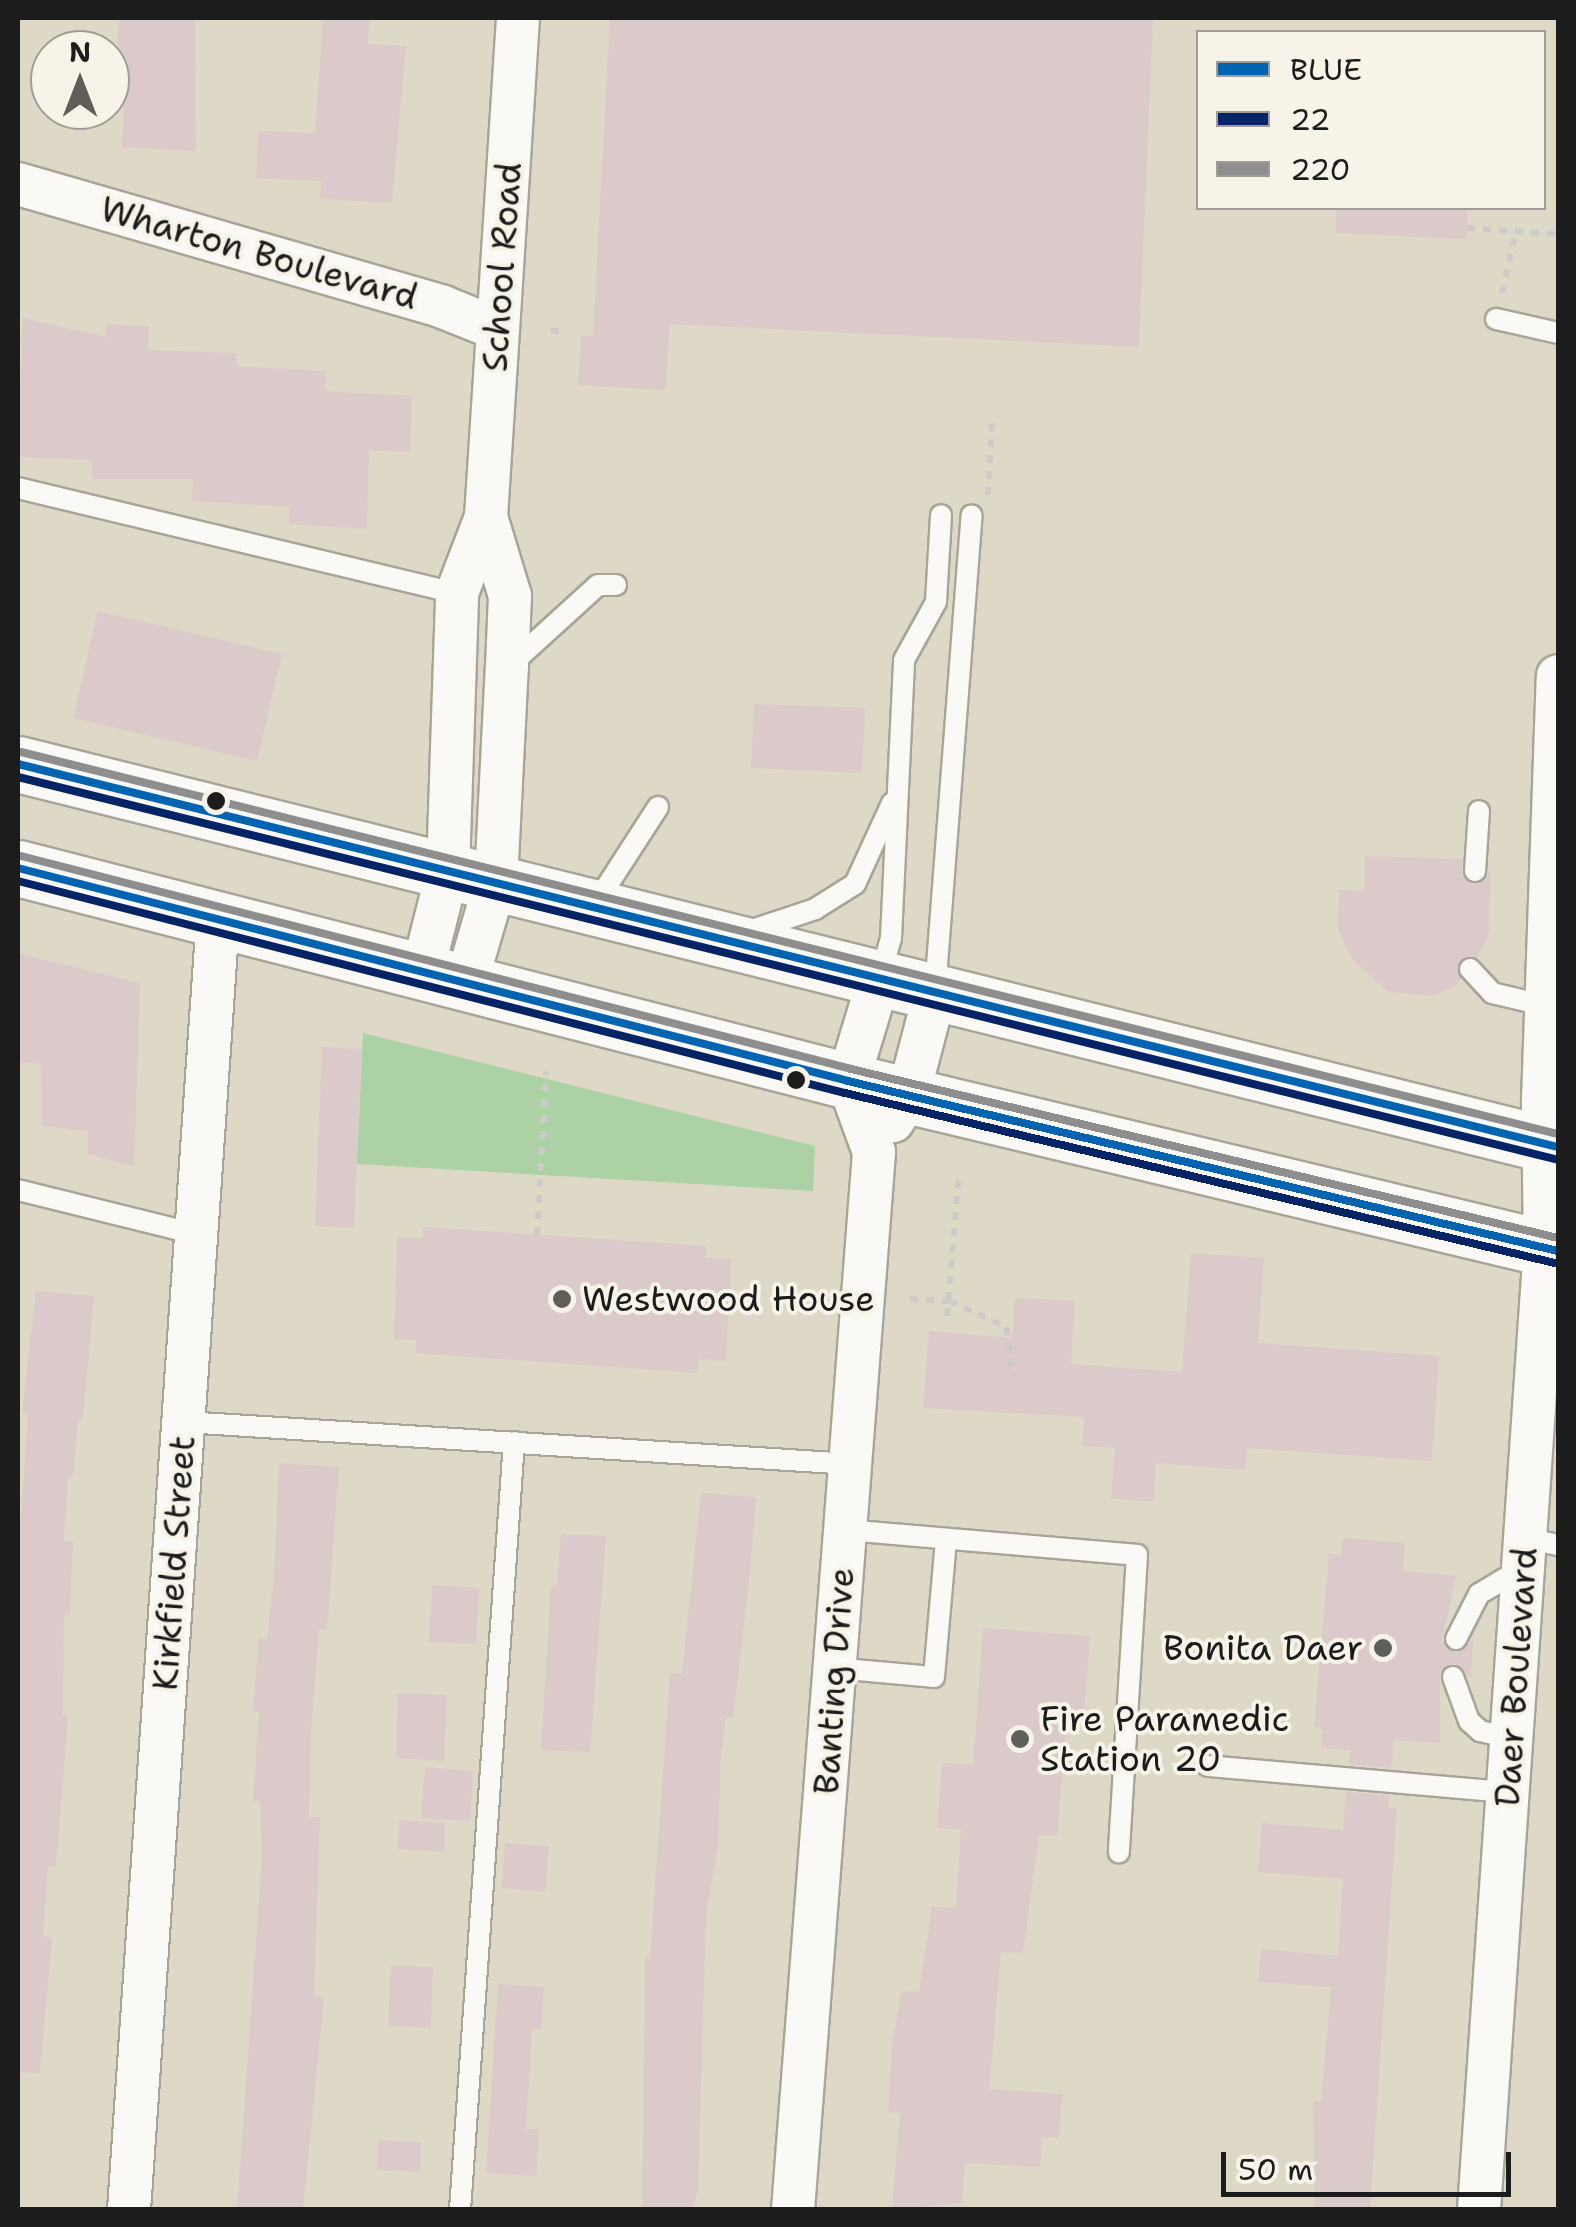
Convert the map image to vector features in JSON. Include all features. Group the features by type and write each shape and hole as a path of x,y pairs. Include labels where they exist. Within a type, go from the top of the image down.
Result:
{"highway":[{"path":"18,764 1552,1145"},
{"path":"18,868 445,974 908,1096 1552,1250"}],"street":[{"name":"School Road","path":"472,875 457,593 486,517 518,18"},
{"name":"Wharton Boulevard","path":"18,184 444,307 498,329"},
{"name":"School Road","path":"445,974 472,875 508,667 510,596 486,517"},
{"name":"Daer Boulevard","path":"1479,2210 1512,1738 1535,1554 1552,1250 1547,1006 1558,676"},
{"name":"Kirkfield Street","path":"130,2210 218,917"},
{"path":"848,1081 879,979"},
{"name":"Banting Drive","path":"874,1152 908,1096 935,993"},
{"name":"Banting Drive","path":"793,2210 874,1152 848,1081"}],"lane":[{"path":"1496,319 1558,333"},
{"path":"18,488 457,593"},
{"path":"879,979 891,938 904,660 936,602 942,515"},
{"path":"935,993 972,515"},
{"path":"508,667 598,585 616,586"},
{"path":"724,939 816,909 855,884 898,788"},
{"path":"594,906 658,808"},
{"path":"1475,871 1478,810"},
{"path":"1470,969 1492,993 1547,1006"},
{"path":"18,1190 196,1234"},
{"path":"184,1422 851,1464"},
{"path":"460,2210 514,1442"},
{"path":"846,1530 1137,1555 1119,1852"},
{"path":"836,1668 934,1677 946,1540"},
{"path":"1456,1638 1478,1594 1535,1554"},
{"path":"1453,1676 1468,1721 1492,1736 1512,1738"},
{"path":"1208,1766 1508,1792"}],"path":[{"path":"1467,228 1558,234"},
{"path":"1496,319 1516,231"},
{"path":"551,331 566,331"},
{"path":"536,1234 546,1070"},
{"path":"947,1316 959,1172"},
{"path":"910,1299 949,1301 1006,1327 1013,1378"}],"green space":[{"path":"363,1033 815,1146 813,1191 357,1164"}],"building":[{"path":"119,18 195,18 196,151 122,147 123,130 130,130 130,30 118,30"},
{"path":"323,18 370,18 368,44 406,46 392,203 320,199 321,181 256,178 258,131 315,133"},
{"path":"610,18 1153,18 1139,347 670,324 665,390 578,385 581,336 593,336"},
{"path":"1336,210 1468,210 1466,239 1336,233"},
{"path":"23,318 106,337 106,324 149,326 148,350 237,353 236,366 326,371 325,391 412,396 410,452 369,450 367,529 289,524 289,507 192,501 193,479 92,479 92,460 18,457"},
{"path":"98,611 282,654 257,761 73,718"},
{"path":"754,704 865,708 862,773 751,768"},
{"path":"1365,856 1462,859 1462,876 1473,885 1490,871 1489,933 1477,958 1460,960 1461,979 1454,987 1431,996 1388,992 1352,959 1338,929 1339,890 1364,891"},
{"path":"18,953 140,983 134,1167 88,1154 88,1131 42,1126 41,1064 18,1062"},
{"path":"322,1047 362,1049 354,1228 315,1226"},
{"name":"Westwood House","path":"423,1227 706,1246 706,1258 731,1259 726,1361 698,1359 698,1373 415,1353 416,1340 394,1339 397,1237 423,1238"},
{"path":"1191,1253 1264,1258 1258,1343 1439,1356 1432,1461 1247,1448 1245,1470 1156,1463 1153,1502 1111,1498 1115,1448 1082,1446 1084,1417 923,1408 929,1331 1012,1338 1015,1298 1075,1301 1071,1364 1182,1372"},
{"path":"36,1291 94,1296 83,1419 78,1419 73,1476 68,1476 64,1541 73,1541 70,1615 64,1615 63,1714 68,1715 56,1867 48,1866 43,1936 52,1937 40,2073 18,2072 18,1562 28,1414 22,1413"},
{"path":"279,1463 339,1467 327,1630 319,1629 311,1731 309,1817 320,1817 314,1996 324,1997 303,2210 237,2210 262,1856 260,1801 253,1801 259,1712 253,1711 259,1638 267,1639 274,1575"},
{"path":"701,1493 756,1497 750,1573 733,1718 726,1718 721,1753 718,1846 706,1913 698,2191 692,2210 642,2210 645,1958 650,1958 670,1673 682,1674"},
{"path":"561,1534 606,1536 590,1752 541,1750 551,1585 557,1585"},
{"name":"Bonita Daer","path":"1343,1538 1405,1543 1403,1571 1456,1576 1442,1641 1456,1653 1473,1640 1471,1677 1454,1663 1440,1674 1440,1743 1394,1740 1391,1768 1349,1764 1350,1750 1321,1748 1323,1729 1314,1727 1329,1554 1341,1555"},
{"path":"432,1585 479,1588 476,1644 429,1642"},
{"path":"983,1628 1090,1636 1084,1715 1067,1713 1057,1836 1039,1835 1023,1953 1001,1952 989,2089 1062,2094 1059,2138 1042,2137 1040,2167 965,2163 962,2203 892,2210 900,2113 888,2112 892,2045 901,1991 919,1992 932,1907 956,1908 961,1829 937,1828 942,1763 973,1765"},
{"path":"398,1693 447,1695 444,1761 396,1758"},
{"path":"425,1767 473,1771 470,1821 421,1818"},
{"path":"1346,1792 1389,1795 1388,1808 1397,1808 1370,2210 1315,2210 1313,2101 1321,2102 1331,1987 1258,1982 1261,1949 1338,1956 1343,1879 1258,1872 1262,1823 1343,1830"},
{"path":"399,1820 445,1823 444,1852 398,1849"},
{"path":"505,1843 549,1846 545,1892 502,1888"},
{"path":"391,1965 433,1967 431,2028 388,2026"},
{"path":"498,1984 544,1987 541,2030 532,2029 526,2129 539,2129 536,2176 486,2173"},
{"path":"378,2140 421,2142 420,2172 377,2170"}],"transit line":[{"name":"220","path":"21,752 1558,1134"},
{"name":"BLUE","path":"18,764 1558,1147"},
{"name":"22","path":"18,777 1555,1159"},
{"name":"220","path":"21,856 851,1069 1558,1238"},
{"name":"BLUE","path":"18,868 848,1081 1558,1251"},
{"name":"22","path":"18,881 845,1093 1555,1263"}],"place":[{"name":"Westwood House","path":"562,1299"},
{"name":"Bonita Daer","path":"1383,1648"},
{"name":"Fire Paramedic Station 20","path":"1020,1739"}]}
